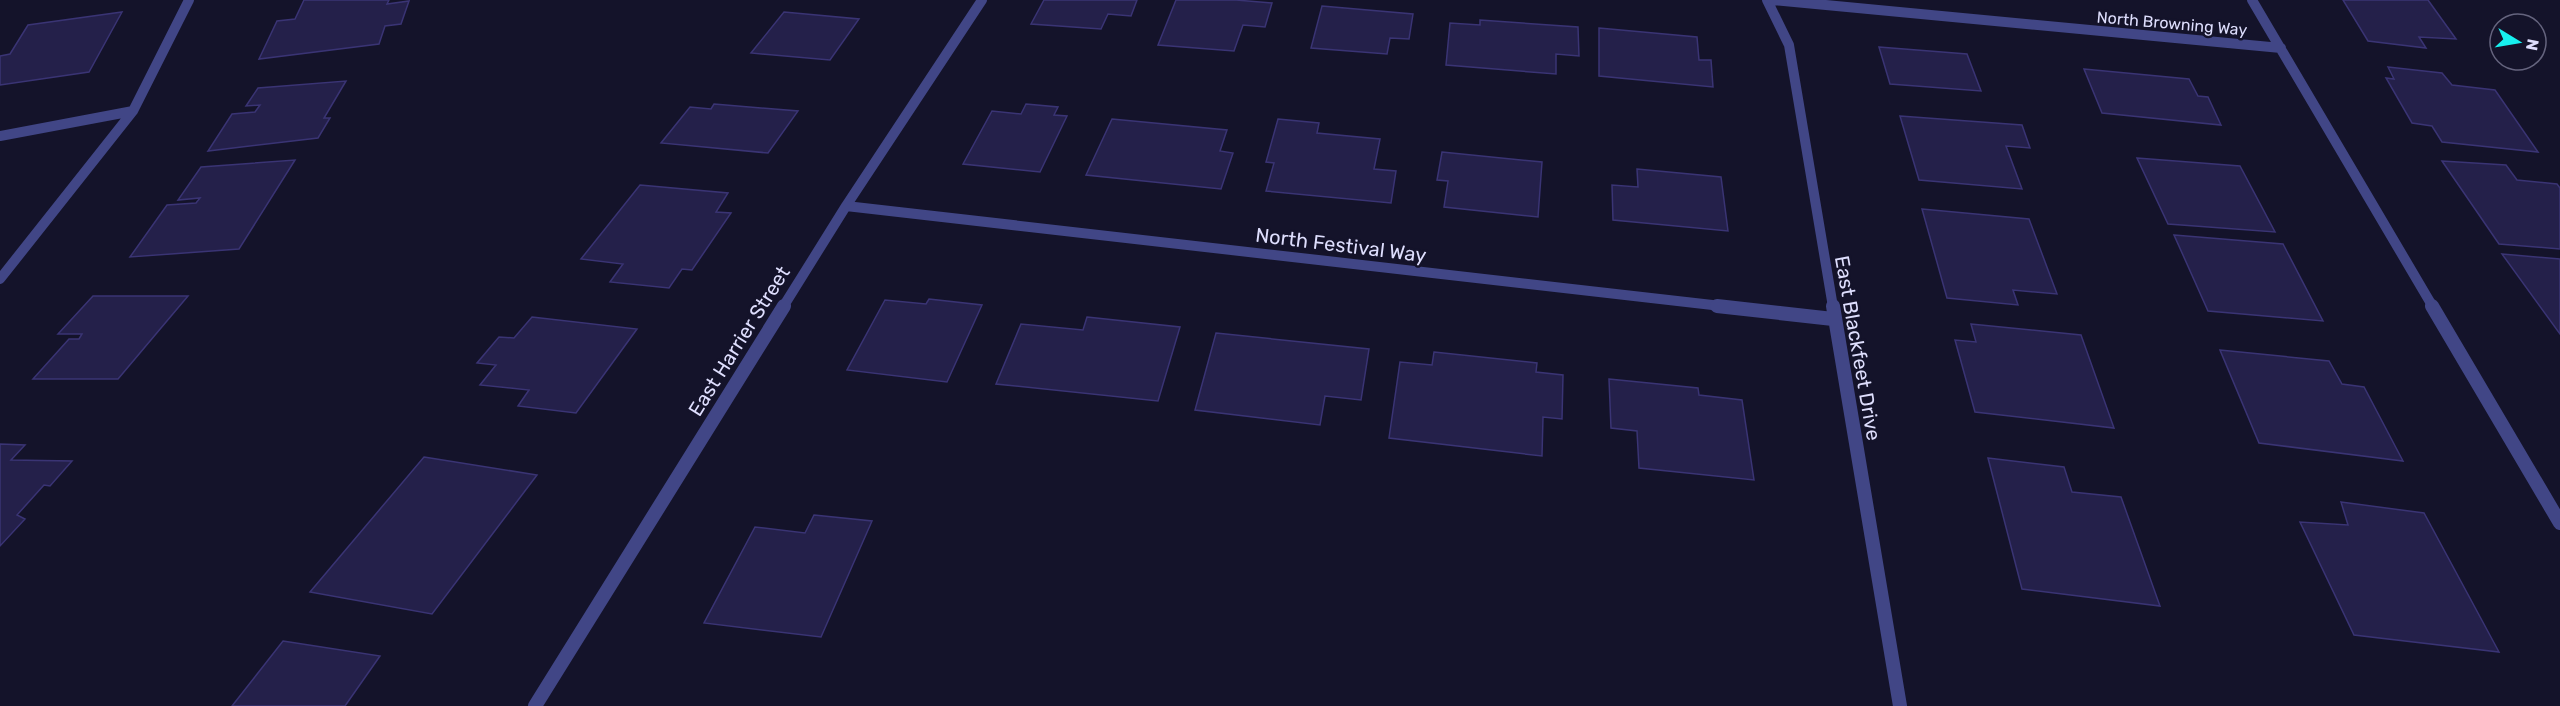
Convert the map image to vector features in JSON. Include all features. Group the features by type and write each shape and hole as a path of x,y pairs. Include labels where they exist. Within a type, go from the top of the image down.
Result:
{"street":[{"path":"0,279 133,111 189,0"},
{"name":"East Harrier Street","path":"535,706 846,206 982,0"},
{"name":"East Blackfeet Drive","path":"1767,0 1789,45 1833,319 1900,706"},
{"name":"North Browning Way","path":"1773,0 2281,48"},
{"path":"2252,0 2560,523"},
{"path":"0,136 133,111"},
{"name":"North Festival Way","path":"846,206 1833,319"}],"building":[{"path":"304,0 389,0 387,4 409,1 401,24 385,26 379,44 259,59 277,21 295,19"},
{"path":"1044,0 1137,0 1131,16 1108,14 1101,29 1031,24"},
{"path":"1176,0 1236,0 1272,3 1265,27 1243,25 1234,51 1158,45"},
{"path":"2343,0 2428,0 2456,39 2419,37 2426,48 2368,41"},
{"path":"1322,6 1413,14 1409,39 1390,38 1387,54 1311,48"},
{"path":"122,12 89,72 0,85 0,56 10,54 28,25"},
{"path":"784,12 859,19 830,60 751,53"},
{"path":"1480,20 1578,27 1579,56 1556,54 1556,74 1446,65 1450,23 1480,25"},
{"path":"1599,28 1697,37 1699,60 1711,60 1713,87 1599,76"},
{"path":"1879,47 1967,54 1981,91 1890,84"},
{"path":"2388,67 2442,73 2452,85 2495,90 2538,152 2442,142 2432,126 2412,123 2386,78 2394,79"},
{"path":"2084,69 2189,79 2198,96 2208,97 2221,125 2102,113"},
{"path":"346,81 324,118 330,118 318,138 208,151 232,114 255,112 260,105 246,106 258,88"},
{"path":"714,104 798,111 768,153 661,143 690,107 711,109"},
{"path":"1026,104 1058,107 1054,115 1067,116 1040,172 963,164 992,111 1021,114"},
{"path":"1900,116 2022,125 2030,148 2006,146 2022,189 1919,180"},
{"path":"1112,119 1227,130 1220,151 1233,153 1221,189 1086,175"},
{"path":"1278,119 1319,123 1317,133 1380,139 1374,169 1396,171 1391,203 1266,191 1274,163 1266,162"},
{"path":"1442,152 1542,162 1538,217 1444,207 1448,181 1437,180"},
{"path":"2137,158 2240,166 2275,232 2168,224"},
{"path":"295,160 239,249 130,257 167,205 196,203 200,198 178,200 201,167"},
{"path":"2442,161 2506,165 2517,180 2557,184 2560,188 2560,249 2499,244"},
{"path":"1637,169 1721,177 1728,231 1613,220 1612,185 1638,187"},
{"path":"640,185 728,193 716,212 731,213 692,270 682,269 669,288 610,282 623,264 581,259"},
{"path":"1922,209 2029,219 2057,294 2013,290 2018,305 1947,298"},
{"path":"2174,235 2283,244 2323,321 2208,311"},
{"path":"2502,254 2560,259 2560,334"},
{"path":"93,296 188,296 118,379 33,379 69,339 79,339 82,334 58,334"},
{"path":"929,299 982,305 947,382 847,370 885,300 926,304"},
{"path":"532,317 637,329 576,413 518,406 529,390 480,385 496,365 477,363 499,337 514,338"},
{"path":"1087,317 1180,327 1158,401 996,384 1021,324 1083,330"},
{"path":"1971,324 2081,335 2114,428 1975,412 1955,340 1976,342"},
{"path":"1216,333 1369,349 1361,400 1325,396 1320,425 1195,410"},
{"path":"2220,350 2329,361 2342,384 2364,387 2403,461 2259,443"},
{"path":"1434,352 1537,363 1536,372 1563,375 1562,419 1543,417 1542,456 1389,438 1400,362 1432,365"},
{"path":"1609,379 1698,388 1699,395 1742,400 1754,480 1639,468 1637,431 1611,428"},
{"path":"0,444 25,445 11,460 72,461 50,486 44,485 17,515 25,519 0,546"},
{"path":"424,457 537,475 432,614 310,592"},
{"path":"1988,458 2064,467 2072,492 2121,497 2160,606 2022,589"},
{"path":"2341,502 2424,513 2499,652 2354,635 2300,522 2348,525"},
{"path":"814,515 872,521 821,637 704,623 755,527 805,533"},
{"path":"283,641 380,656 345,706 232,706"}]}
